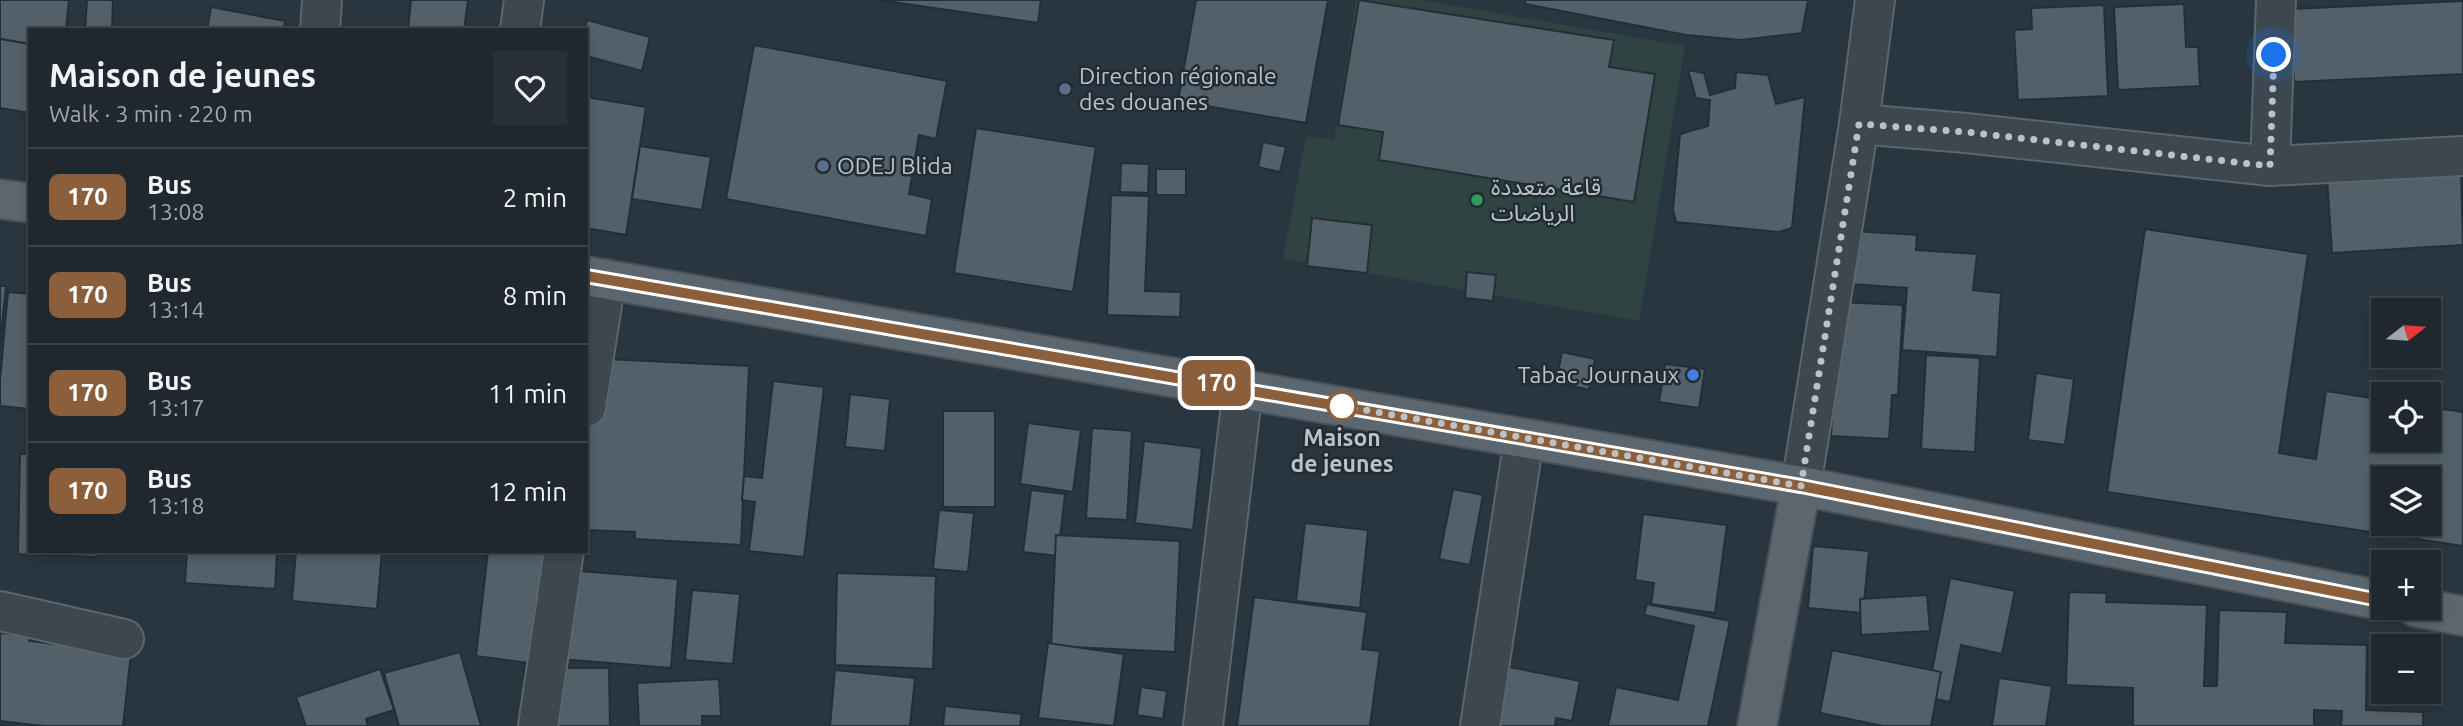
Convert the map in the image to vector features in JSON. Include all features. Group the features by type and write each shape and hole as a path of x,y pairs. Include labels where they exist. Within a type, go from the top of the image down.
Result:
{"main road":[{"path":"0,200 28,203"},
{"path":"596,277 1801,486 2371,598"},
{"path":"1757,726 1801,486"},
{"path":"2441,614 2462,619"}],"street":[{"path":"320,28 322,0"},
{"path":"520,28 524,0"},
{"path":"1801,486 1859,124 1875,0"},
{"path":"2270,166 2276,0"},
{"path":"1859,124 1966,132 2270,166 2463,156"},
{"path":"588,381 596,277"},
{"path":"1203,726 1243,388"},
{"path":"1479,726 1524,439"},
{"path":"538,726 565,553"},
{"path":"0,611 124,639"}],"green space":[{"name":"قاعة متعددة الرياضات","path":"1356,0 1422,0 1685,46 1639,321 1283,258 1306,136 1334,140"}],"building":[{"path":"0,0 69,0 66,28 28,28 28,44 0,39"},
{"path":"87,0 113,0 112,28 85,28"},
{"path":"411,0 468,0 464,28 408,28"},
{"path":"878,0 1041,0 1038,23"},
{"path":"1196,0 1328,0 1306,123 1178,101"},
{"path":"1359,0 1614,40 1609,67 1655,74 1634,202 1379,160 1383,132 1338,125"},
{"path":"1525,0 1808,0 1802,33 1741,40 1686,35 1525,4"},
{"path":"2463,1 2463,74 2294,82 2291,9"},
{"path":"2184,4 2186,47 2198,47 2200,86 2118,90 2114,7"},
{"path":"2104,5 2108,96 2018,100 2014,30 2032,29 2031,8"},
{"path":"211,7 285,21 284,28 207,28"},
{"path":"587,20 650,37 642,71 588,57 588,28 585,28"},
{"path":"0,39 28,44 28,113 0,108"},
{"name":"ODEJ Blida","path":"754,45 947,81 936,139 919,135 909,194 932,199 926,236 726,199"},
{"path":"1688,70 1704,73 1710,95 1735,88 1736,72 1768,75 1776,104 1805,97 1792,228 1779,232 1676,222 1673,209 1680,134 1708,126 1710,100 1696,98"},
{"path":"588,97 646,107 626,235 588,228"},
{"path":"976,128 1096,147 1073,292 954,273"},
{"path":"1263,142 1286,147 1280,172 1258,167"},
{"path":"640,146 711,157 702,210 632,199"},
{"path":"1121,163 1149,164 1148,193 1120,192"},
{"path":"1156,169 1186,169 1186,195 1156,195"},
{"path":"2461,170 2463,245 2332,253 2327,178"},
{"path":"1111,195 1149,196 1145,291 1181,292 1180,317 1107,315"},
{"path":"1312,218 1372,225 1367,273 1307,266"},
{"path":"2145,229 2308,254 2279,453 2316,459 2326,391 2371,398 2371,452 2441,452 2441,409 2463,412 2463,546 2397,536 2441,536 2441,466 2371,466 2371,532 2107,492"},
{"path":"1854,231 1917,235 1916,250 1977,254 1973,290 2001,293 1997,357 1902,350 1907,288 1851,284"},
{"path":"1467,272 1496,275 1493,301 1465,298"},
{"path":"0,286 6,286 0,345"},
{"path":"8,292 28,294 28,409 0,406"},
{"path":"1839,302 1903,305 1898,395 1892,395 1889,439 1831,436"},
{"path":"1562,352 1595,359 1589,390 1556,382"},
{"path":"1926,355 1980,358 1975,452 1921,449"},
{"path":"588,358 749,366 741,545 635,539 635,532 588,530"},
{"path":"1665,364 1705,369 1699,408 1659,402"},
{"path":"2036,373 2074,379 2065,445 2028,440"},
{"path":"773,381 824,387 804,557 749,551 755,502 742,500 744,476 762,478"},
{"path":"850,394 890,399 885,451 845,447"},
{"path":"943,411 995,411 995,507 943,507"},
{"path":"1028,423 1081,430 1073,492 1020,484"},
{"path":"1092,428 1132,431 1127,520 1086,518"},
{"path":"1144,441 1202,448 1193,530 1135,523"},
{"path":"20,454 28,454 28,553 97,553 97,557 18,554"},
{"path":"1453,489 1483,495 1470,565 1439,559"},
{"path":"1031,490 1065,494 1058,556 1023,552"},
{"path":"939,510 974,513 968,572 933,569"},
{"path":"1643,514 1727,525 1715,613 1651,604 1654,583 1635,580"},
{"path":"1305,523 1368,530 1360,608 1296,601"},
{"path":"1056,535 1180,541 1175,652 1051,646"},
{"path":"1813,546 1869,551 1863,613 1808,608"},
{"path":"187,553 277,553 275,589 185,583"},
{"path":"296,553 382,553 377,609 292,601"},
{"path":"488,553 549,553 536,664 476,656"},
{"path":"555,569 678,579 671,668 548,658"},
{"path":"837,573 936,576 933,669 835,665"},
{"path":"1950,578 2015,591 2002,654 1961,645 1950,702 1927,697"},
{"path":"692,590 740,594 733,664 685,660"},
{"path":"2069,592 2107,593 2106,602 2207,605 2204,686 2217,686 2219,610 2287,612 2285,643 2367,645 2366,710 2423,712 2423,726 2341,726 2342,711 2314,710 2314,726 2133,726 2133,688 2066,685"},
{"path":"1927,595 1930,631 1861,635 1860,599"},
{"path":"1254,597 1367,612 1362,649 1380,651 1370,726 1237,726"},
{"path":"1647,604 1730,621 1708,726 1608,726 1616,687 1678,700 1694,626 1644,615"},
{"path":"0,633 30,636 29,641 131,653 123,726 43,726 0,721"},
{"path":"1048,643 1124,654 1114,726 1038,718"},
{"path":"1832,650 1941,672 1931,726 1883,726 1820,713"},
{"path":"460,652 481,726 399,726 384,673"},
{"path":"1509,667 1580,681 1572,721 1556,718 1555,726 1498,726"},
{"path":"524,668 609,668 610,726 525,726"},
{"path":"380,669 394,710 366,719 368,726 306,726 296,697"},
{"path":"835,670 915,678 910,726 830,726"},
{"path":"1999,678 2052,686 2046,726 1992,726"},
{"path":"719,679 721,716 702,716 702,726 639,726 637,683"},
{"path":"1141,687 1167,691 1163,719 1137,715"},
{"path":"945,706 1022,714 1020,726 943,726"}],"bus line":[{"name":"170","path":"588,276 1801,486 2371,598"}],"place":[{"name":"Direction régionale des douanes","path":"1065,89"},
{"name":"ODEJ Blida","path":"823,166"},
{"name":"قاعة متعددة الرياضات","path":"1477,200"},
{"name":"Tabac Journaux","path":"1693,375"},
{"name":"Maison de jeunes","path":"1342,406"}],"route":[{"path":"1342,406 1801,486 1859,124 1966,132 2270,166 2274,55"}]}
